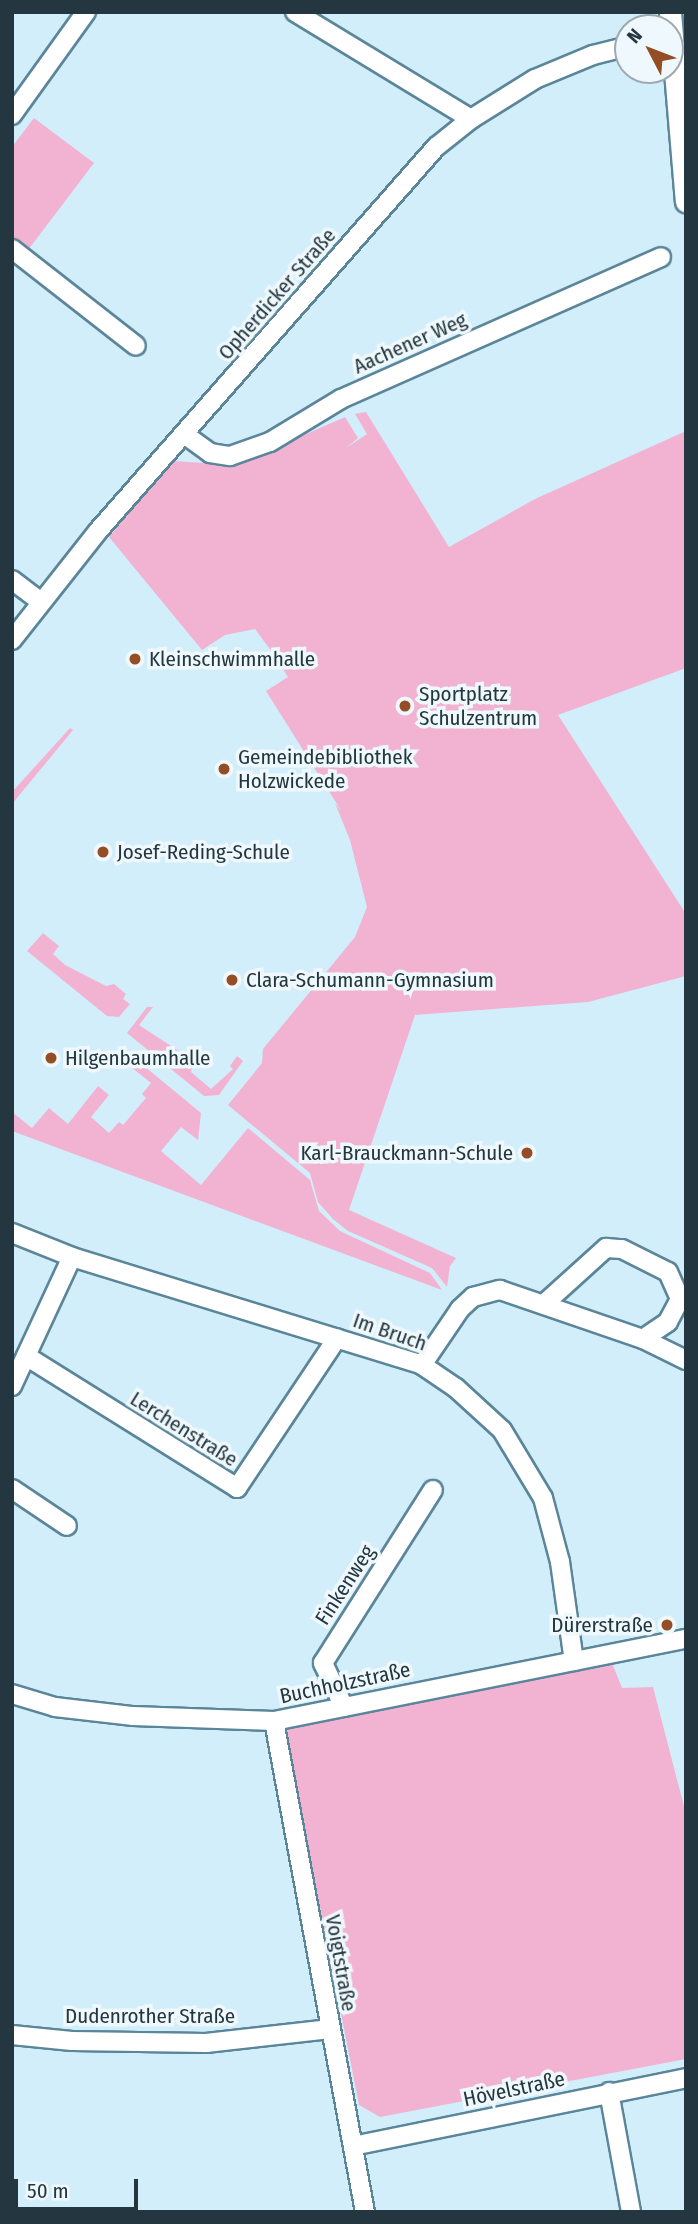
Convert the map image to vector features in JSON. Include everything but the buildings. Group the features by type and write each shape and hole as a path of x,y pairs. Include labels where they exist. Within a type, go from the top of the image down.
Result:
{"street":[{"path":"12,115 86,12"},
{"path":"295,12 471,119"},
{"name":"Opherdicker Straße","path":"12,640 40,601 436,148 471,119 535,79 593,55 614,50"},
{"path":"675,84 686,201"},
{"path":"12,249 136,346"},
{"name":"Aachener Weg","path":"184,434 211,453 230,456 270,442 341,399 662,257"},
{"path":"12,580 40,601"},
{"name":"Im Bruch","path":"12,1233 72,1257 422,1364 456,1388 502,1430 543,1498 560,1562 574,1661"},
{"path":"544,1304 606,1248 622,1249 668,1272 680,1299 668,1322 643,1339"},
{"path":"12,1386 72,1257"},
{"path":"422,1364 473,1297 500,1290 643,1339 686,1360"},
{"name":"Lerchenstraße","path":"26,1356 237,1488 337,1338"},
{"path":"12,1489 67,1526"},
{"name":"Finkenweg","path":"344,1707 323,1663 433,1490"},
{"name":"Buchholzstraße","path":"12,1694 55,1707 133,1716 274,1721 686,1639"},
{"name":"Voigtstraße","path":"274,1721 365,2212"},
{"name":"Dudenrother Straße","path":"12,2035 72,2041 206,2043 330,2029"},
{"name":"Hövelstraße","path":"352,2146 686,2078"},
{"path":"609,2092 632,2212"}],"shaded area":[{"path":"34,118 94,163 28,250 12,238 12,147"},
{"path":"366,412 449,547 535,499 686,431 686,668 558,715 686,914 686,976 588,1002 415,1015 349,1210 456,1258 450,1266 447,1287 432,1268 348,1231 333,1219 318,1202 310,1173 228,1105 262,1063 263,1049 355,937 367,907 350,840 335,803 342,812 266,691 288,677 272,652 255,629 225,635 202,650 109,537 173,461 236,465 345,417 358,438 346,448 367,434 355,414"},
{"path":"70,728 73,730 12,804 12,792"},
{"path":"43,933 59,946 53,954 65,965 106,986 114,984 126,994 123,999 130,1004 119,1017 107,1016 27,951"},
{"path":"147,1007 153,1007 139,1025 194,1061 191,1072 211,1089 233,1069 230,1066 237,1056 243,1061 219,1095 204,1096 127,1033"},
{"path":"127,1052 201,1113 198,1140 181,1127 161,1151 201,1185 248,1128 310,1180 319,1211 340,1231 430,1273 442,1290 12,1131 12,1112 32,1128 49,1108 68,1124 98,1086 109,1095 91,1117 109,1133 119,1122 123,1125 146,1098 142,1094 151,1083 121,1059"},
{"path":"610,1658 622,1688 653,1687 686,1814 686,2059 380,2117 359,2105 285,1729"}],"place":[{"name":"Kleinschwimmhalle","path":"135,659"},
{"name":"Sportplatz Schulzentrum","path":"405,706"},
{"name":"Gemeindebibliothek Holzwickede","path":"224,769"},
{"name":"Josef-Reding-Schule","path":"103,852"},
{"name":"Clara-Schumann-Gymnasium","path":"232,980"},
{"name":"Hilgenbaumhalle","path":"51,1058"},
{"name":"Karl-Brauckmann-Schule","path":"527,1153"},
{"name":"Dürerstraße","path":"667,1625"}]}
